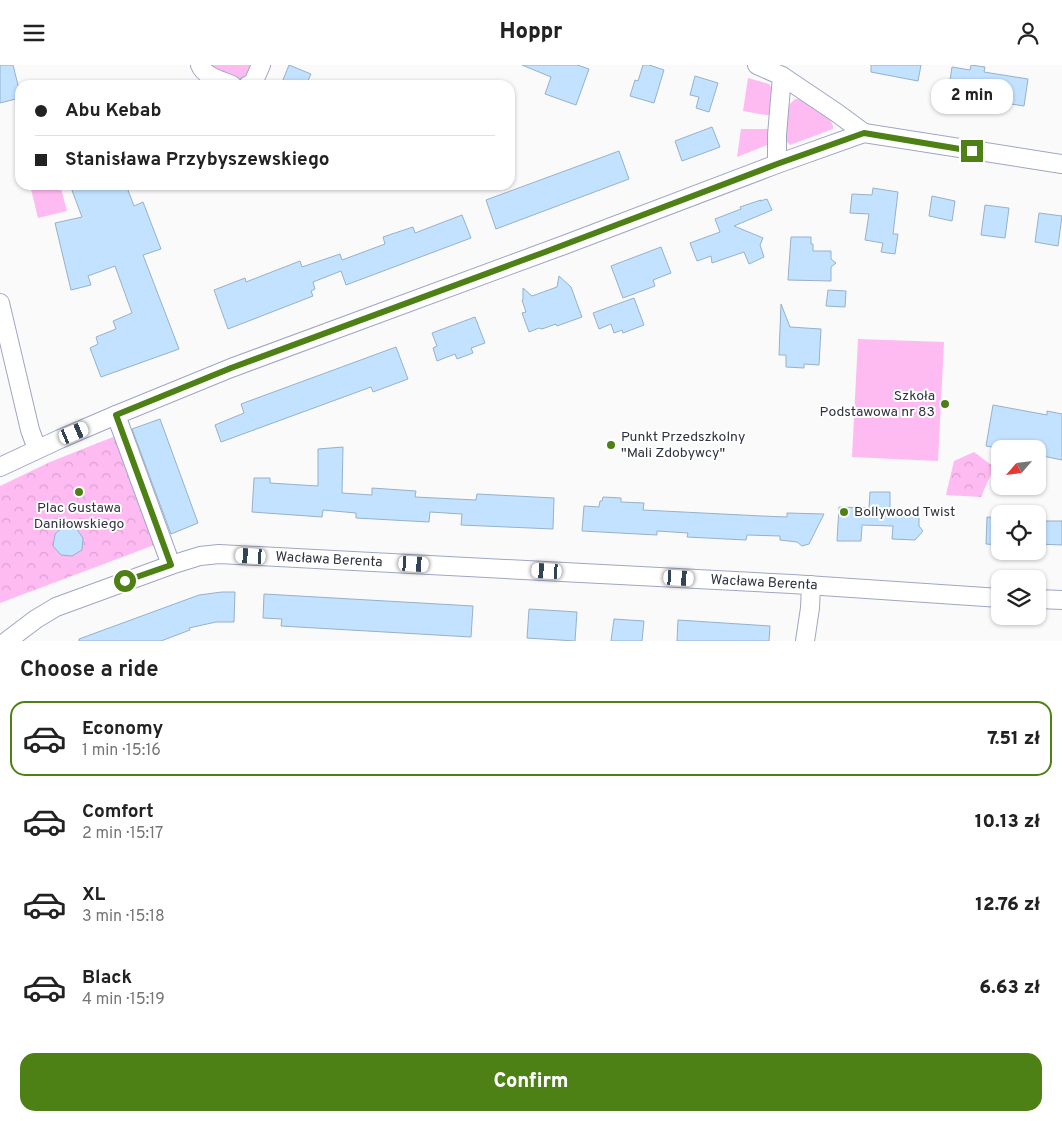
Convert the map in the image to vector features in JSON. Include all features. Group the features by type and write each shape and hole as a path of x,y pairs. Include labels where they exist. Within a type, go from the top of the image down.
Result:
{"street":[{"path":"200,65 201,69 209,75 220,80"},
{"path":"254,80 261,65"},
{"path":"757,65 782,76 864,133 1062,164"},
{"path":"777,164 782,76"},
{"path":"0,467 116,415 231,368 864,133"},
{"path":"0,303 30,430 37,449"},
{"path":"116,415 171,565"},
{"name":"Wacława Berenta","path":"7,641 36,619 56,607 171,565 200,556 219,554 812,585 991,597"},
{"path":"805,641 812,585"},
{"path":"1046,599 1062,600"}],"green space":[{"path":"210,65 256,65 246,80 240,80"},
{"path":"748,78 769,84 772,89 773,115 743,111"},
{"path":"795,99 799,99 830,119 833,129 790,145 785,140 788,107"},
{"path":"741,129 771,129 767,145 737,157"},
{"path":"31,190 61,190 67,211 38,218"},
{"path":"858,339 944,342 938,461 852,457"},
{"path":"118,435 157,544 0,603 0,486 50,462"},
{"path":"974,452 991,465 991,474 981,497 946,495 954,461"}],"building":[{"path":"0,65 13,65 17,80 15,80 15,99 0,103"},
{"path":"289,65 311,74 308,80 283,80"},
{"path":"522,65 577,65 589,69 576,105 545,94 551,77"},
{"path":"643,65 664,70 654,103 630,96 635,80 638,81"},
{"path":"871,65 921,65 918,81 871,72"},
{"path":"971,65 985,67 984,72 1028,79 1024,106 948,94 952,67 970,70"},
{"path":"695,76 718,83 709,112 696,108 699,97 690,95"},
{"path":"712,127 720,147 682,161 675,141"},
{"path":"619,151 629,179 496,229 486,200"},
{"path":"873,188 898,192 893,234 898,234 895,254 881,252 883,243 865,240 869,214 850,213 852,194 872,195"},
{"path":"72,190 128,190 134,206 143,202 161,249 143,255 179,349 101,377 90,348 98,344 96,337 116,329 113,321 132,313 115,266 88,276 91,285 71,290 55,223 82,217"},
{"path":"932,196 955,201 952,221 929,216"},
{"path":"767,199 772,210 734,226 763,238 760,245 764,257 749,264 744,252 712,263 711,256 697,261 690,243 720,232 715,219 741,209 740,207"},
{"path":"985,205 1009,208 1005,238 981,235"},
{"path":"1039,213 1062,216 1058,246 1035,242"},
{"path":"462,215 471,238 346,285 341,271 313,282 315,289 311,291 313,296 228,329 214,290 245,278 246,282 300,261 302,267 340,254 342,260 385,244 383,237 413,227 415,233"},
{"path":"791,237 811,237 813,251 831,251 831,259 836,263 831,267 831,281 788,280"},
{"path":"661,247 671,273 653,280 655,286 623,298 611,266"},
{"path":"559,276 571,287 582,317 557,326 556,324 529,332 522,313 526,312 522,300 523,288 532,296 557,287"},
{"path":"828,290 846,291 845,307 826,306"},
{"path":"634,298 644,325 623,333 622,330 614,333 611,324 599,329 593,313"},
{"path":"781,304 790,327 821,329 819,365 804,364 804,368 786,367 786,355 779,355"},
{"path":"475,317 485,343 471,348 473,353 457,359 455,354 437,361 433,348 437,346 432,333"},
{"path":"396,347 408,379 373,392 371,387 221,442 215,425 244,413 241,404"},
{"path":"993,405 1047,415 1047,411 1062,414 1062,460 1046,457 1046,440 991,440 991,447 986,446"},
{"path":"160,419 198,523 171,534 132,429"},
{"path":"343,447 342,493 372,495 372,488 416,491 415,497 476,500 477,494 554,498 553,529 461,525 462,514 430,512 429,522 356,518 356,513 323,510 322,517 252,512 254,478 270,478 270,483 318,486 318,449"},
{"path":"870,492 890,492 890,509 919,510 919,526 923,531 915,540 892,539 893,526 862,525 861,541 837,541 839,507 869,508"},
{"path":"603,497 621,498 621,502 644,503 643,510 787,517 787,513 824,514 809,544 802,546 797,542 780,540 780,536 747,535 746,540 687,537 688,533 657,531 657,535 582,531 584,506 599,507"},
{"path":"987,517 991,517 991,544 986,544"},
{"path":"1046,521 1062,521 1062,545 1046,544"},
{"path":"63,527 76,528 83,538 82,550 72,556 61,555 53,546 55,534"},
{"path":"235,592 234,622 216,622 189,628 190,630 161,641 79,641 79,639 199,595"},
{"path":"264,594 473,606 471,637 281,626 282,619 263,618"},
{"path":"529,609 577,612 575,641 527,638"},
{"path":"614,619 644,621 642,641 611,641"},
{"path":"678,620 770,626 769,641 677,641"}],"place":[{"name":"Szkoła Podstawowa nr 83","path":"945,404"},
{"name":"Punkt Przedszkolny \"Mali Zdobywcy\"","path":"611,445"},
{"name":"Plac Gustawa Daniłowskiego","path":"79,492"},
{"name":"Bollywood Twist","path":"844,512"}],"route":[{"path":"125,581 171,565 116,415 231,368 864,133 972,151"}]}
